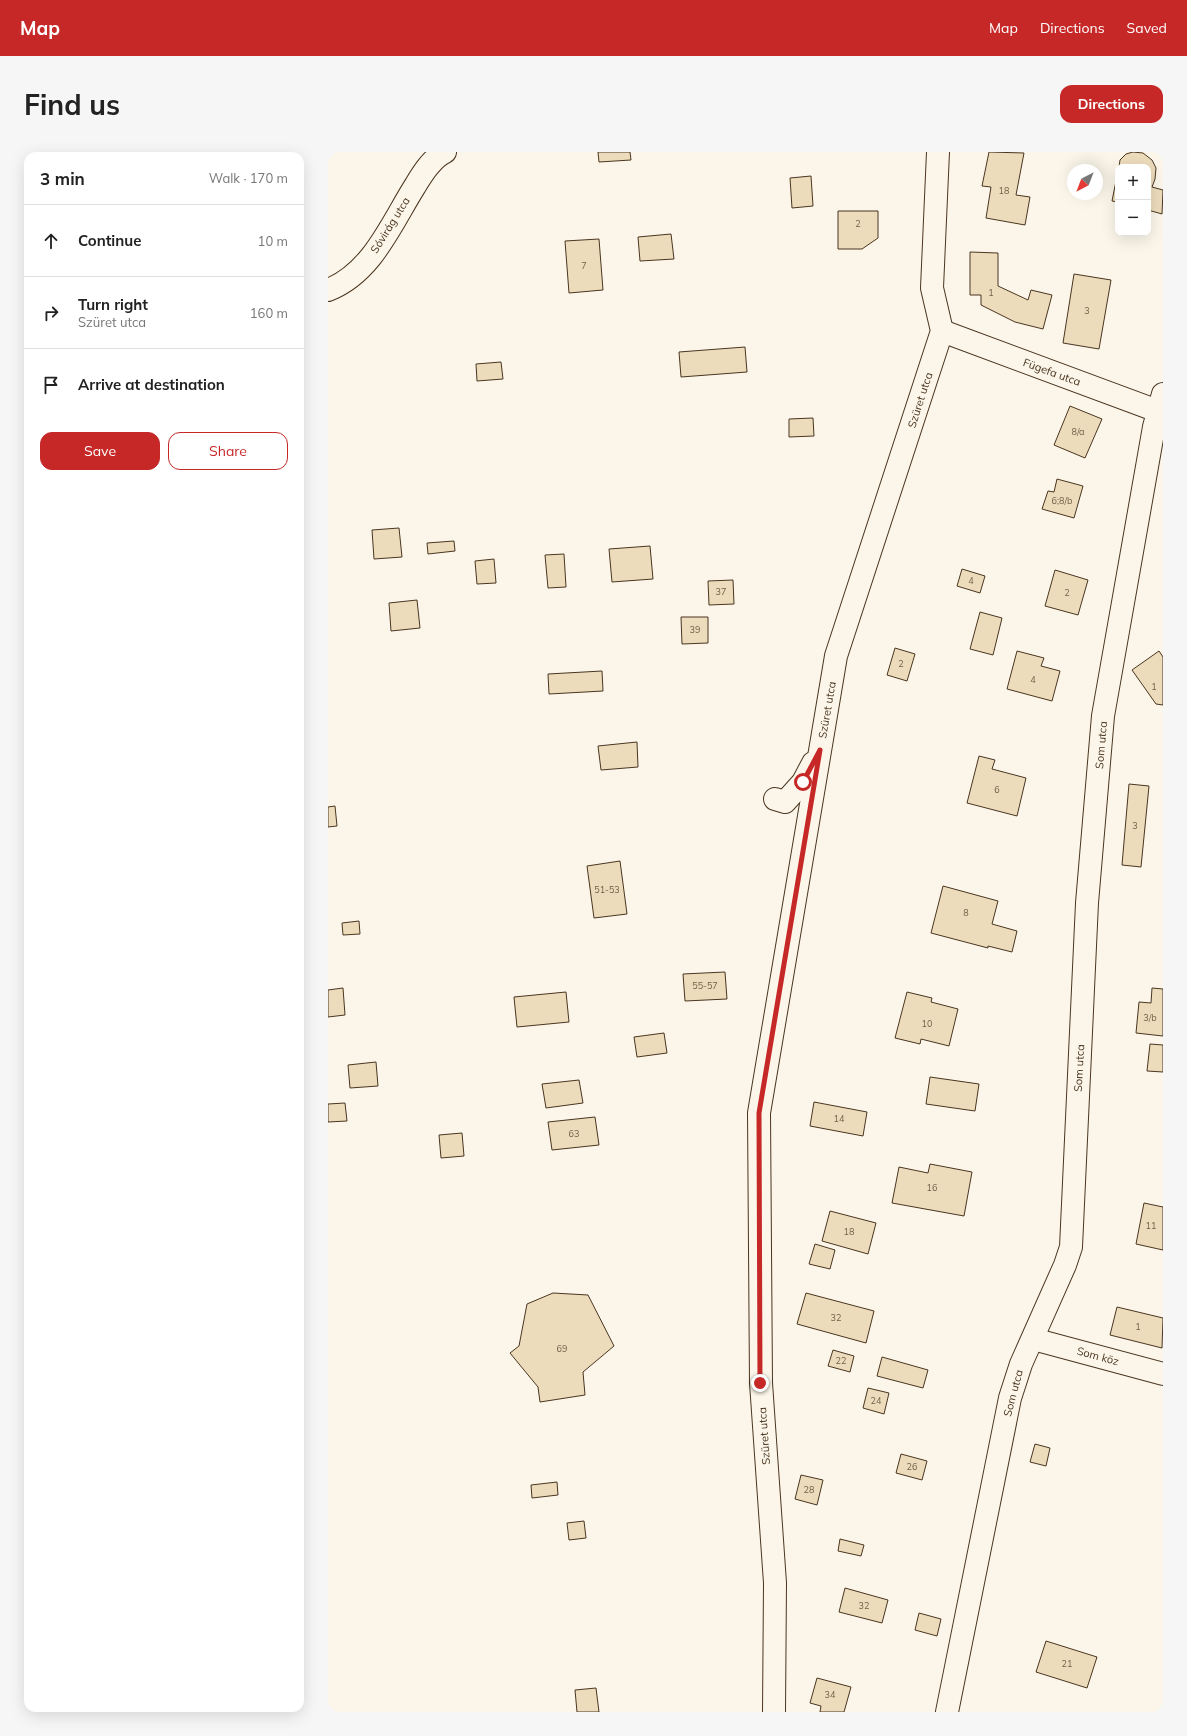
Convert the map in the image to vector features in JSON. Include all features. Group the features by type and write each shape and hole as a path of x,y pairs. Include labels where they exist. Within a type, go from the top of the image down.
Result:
{"street":[{"name":"Sóvirág utca","path":"328,290 354,275 364,265 394,224 421,175 445,152"},
{"path":"938,152 932,288 942,331"},
{"name":"Fügefa utca","path":"942,331 1161,406"},
{"name":"Szüret utca","path":"774,1712 775,1583 760,1383 759,1113 836,656 942,331"},
{"name":"Som utca","path":"947,1712 1010,1398 1021,1364 1066,1265 1071,1247 1087,903 1103,716 1161,406"},
{"path":"775,799 785,802 803,782 820,750"},
{"name":"Som köz","path":"1033,1339 1163,1374"}],"building":[{"path":"598,152 630,152 631,160 599,162"},
{"path":"989,152 1024,153 1016,195 1030,197 1025,225 986,218 991,187 982,186"},
{"path":"1133,152 1143,153 1152,160 1156,168 1155,179 1152,187 1163,190 1162,214 1151,211 1151,164 1119,164 1120,160 1126,154"},
{"path":"811,176 813,206 792,208 790,178"},
{"path":"1115,186 1115,202 1112,201"},
{"path":"838,211 878,211 878,238 862,249 838,249"},
{"path":"671,234 674,259 640,261 638,237"},
{"path":"599,239 603,290 569,293 565,241"},
{"path":"970,252 998,253 998,286 1028,300 1031,290 1052,295 1043,329 1015,322 981,305 981,295 970,295"},
{"path":"1074,274 1111,280 1099,349 1063,343"},
{"path":"745,347 747,372 681,377 679,352"},
{"path":"501,362 503,379 477,381 476,364"},
{"path":"1070,406 1102,419 1085,458 1054,445"},
{"path":"813,418 814,436 789,437 789,419"},
{"path":"1057,479 1083,486 1074,518 1042,509 1048,491 1054,492"},
{"path":"399,528 402,557 374,559 372,530"},
{"path":"454,541 455,551 428,554 427,543"},
{"path":"650,546 653,579 612,582 609,549"},
{"path":"564,554 566,587 548,588 545,555"},
{"path":"494,559 496,583 477,584 475,561"},
{"path":"962,569 985,576 980,593 957,586"},
{"path":"1055,570 1088,580 1078,615 1045,606"},
{"path":"733,580 734,604 709,605 708,581"},
{"path":"417,600 420,628 391,631 389,603"},
{"path":"980,612 1002,618 993,655 970,649"},
{"path":"681,617 708,617 708,643 682,644"},
{"path":"895,648 915,654 907,681 887,675"},
{"path":"1017,651 1044,658 1041,666 1060,671 1052,701 1007,689"},
{"path":"1159,651 1163,657 1163,705 1156,704 1132,670"},
{"path":"602,671 603,691 549,694 548,674"},
{"path":"637,742 638,767 601,770 598,746"},
{"path":"979,756 995,760 992,769 1026,778 1017,816 967,803"},
{"path":"1129,784 1149,786 1141,867 1122,865"},
{"path":"335,806 337,826 328,827 328,807"},
{"path":"620,861 627,914 594,918 587,866"},
{"path":"943,886 998,901 992,924 1017,931 1012,952 988,946 988,948 931,933"},
{"path":"359,921 360,934 343,935 342,923"},
{"path":"725,972 727,999 685,1001 683,974"},
{"path":"343,988 345,1015 328,1017 328,990"},
{"path":"1152,988 1163,989 1163,1036 1136,1033 1139,1002 1151,1003"},
{"path":"566,992 569,1022 517,1027 514,997"},
{"path":"907,992 932,998 931,1002 958,1009 949,1046 921,1039 920,1044 895,1038"},
{"path":"664,1033 667,1053 637,1057 634,1037"},
{"path":"1150,1044 1163,1045 1163,1072 1147,1071"},
{"path":"376,1062 378,1086 350,1088 348,1065"},
{"path":"930,1077 979,1084 975,1111 926,1104"},
{"path":"579,1080 583,1103 546,1108 542,1084"},
{"path":"814,1102 867,1112 863,1136 810,1126"},
{"path":"345,1103 347,1121 328,1122 328,1104"},
{"path":"595,1117 599,1145 552,1150 548,1122"},
{"path":"462,1133 464,1156 441,1158 439,1135"},
{"path":"930,1164 972,1172 964,1216 892,1203 899,1167 928,1173"},
{"path":"1144,1203 1163,1207 1163,1250 1136,1244"},
{"path":"830,1211 876,1223 868,1254 822,1241"},
{"path":"815,1244 835,1250 830,1269 809,1264"},
{"path":"553,1293 588,1295 614,1346 583,1372 585,1395 540,1402 538,1387 510,1353 519,1346 527,1304"},
{"path":"806,1293 874,1311 866,1343 797,1324"},
{"path":"1117,1307 1163,1318 1162,1348 1110,1335"},
{"path":"833,1350 854,1356 850,1372 828,1366"},
{"path":"882,1357 928,1370 923,1388 877,1376"},
{"path":"868,1388 889,1393 884,1414 863,1408"},
{"path":"1035,1444 1050,1448 1046,1466 1030,1462"},
{"path":"901,1454 927,1461 922,1480 896,1473"},
{"path":"801,1475 823,1480 817,1505 795,1499"},
{"path":"557,1482 558,1495 532,1498 531,1485"},
{"path":"584,1521 586,1538 569,1540 567,1523"},
{"path":"840,1539 864,1545 861,1556 838,1551"},
{"path":"845,1588 888,1600 882,1623 839,1612"},
{"path":"919,1613 941,1619 937,1636 915,1630"},
{"path":"1046,1641 1097,1657 1087,1688 1036,1672"},
{"path":"817,1678 851,1687 844,1712 820,1712 821,1706 810,1703"},
{"path":"596,1688 599,1712 577,1712 575,1690"}],"route":[{"path":"760,1383 759,1113 820,750 803,782"}]}
